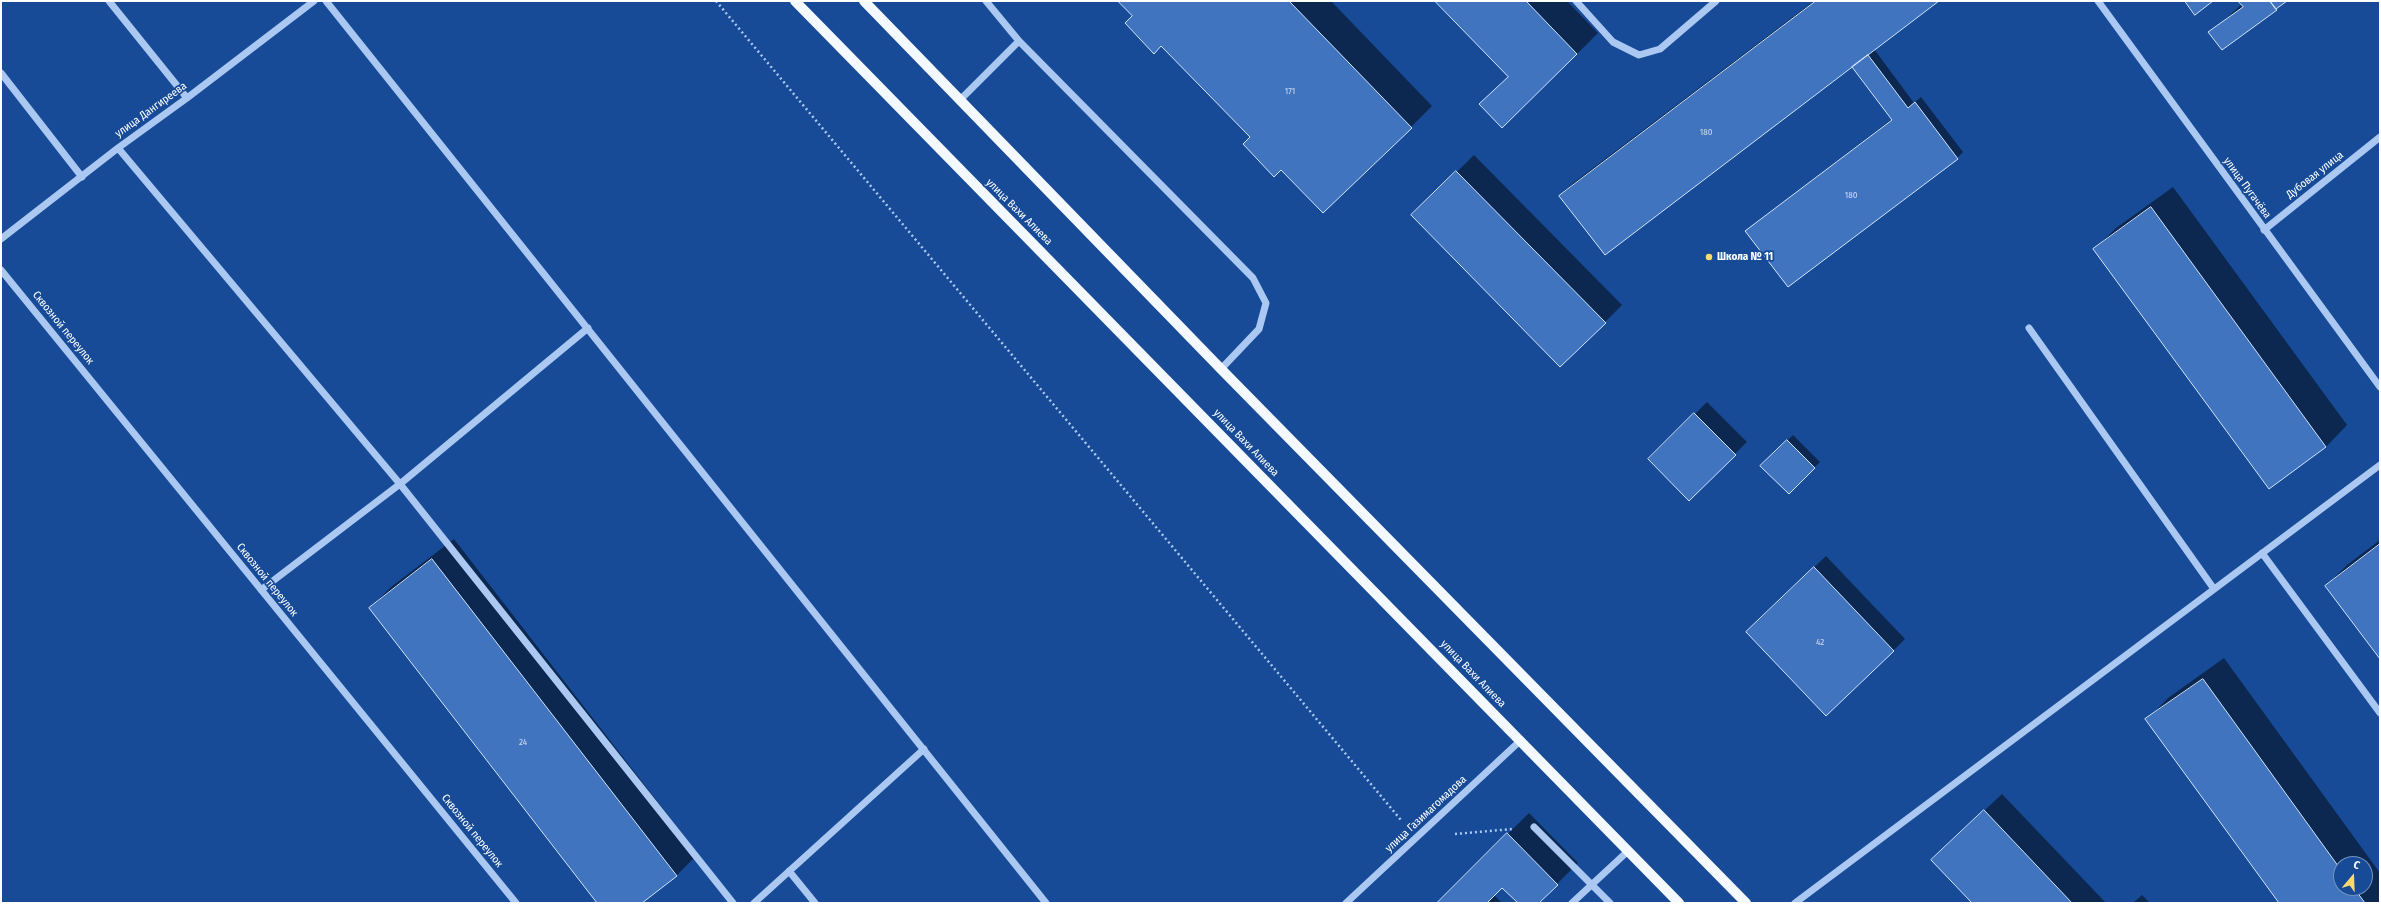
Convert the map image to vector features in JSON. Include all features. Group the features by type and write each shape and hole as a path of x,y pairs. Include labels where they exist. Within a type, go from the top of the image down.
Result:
{"main road":[{"name":"улица Вахи Алиева","path":"795,1 1521,740 1679,903"},
{"path":"864,1 1221,369 1746,903"}],"street":[{"path":"109,1 187,98"},
{"name":"улица Дангиреева","path":"1,239 118,148 187,98 314,1"},
{"path":"326,1 1046,903"},
{"path":"986,1 1020,41 1253,278 1266,303 1259,329 1221,369"},
{"path":"1576,1 1613,42 1639,55 1660,49 1716,1"},
{"name":"улица Пугачёва","path":"2098,1 2264,230 2380,386"},
{"path":"960,100 1020,41"},
{"path":"1,73 82,177"},
{"name":"Дубовая улица","path":"2264,230 2380,137"},
{"path":"118,148 400,484 733,903"},
{"name":"Сквозной переулок","path":"1,270 516,903"},
{"path":"261,590 400,484 588,328"},
{"path":"2029,328 2214,589"},
{"path":"1795,903 2380,465"},
{"path":"2262,553 2380,713"},
{"name":"улица Газимагомадова","path":"1346,903 1521,740"},
{"path":"754,903 924,749"},
{"path":"1534,827 1610,903"},
{"path":"1572,903 1628,851"},
{"path":"789,871 815,903"}],"path":[{"path":"716,1 1416,838 1534,827"}],"building":[{"path":"1118,1 1289,1 1412,128 1323,213 1281,170 1274,177 1243,144 1250,137 1161,46 1154,54 1125,23 1132,16"},
{"path":"1435,1 1526,1 1577,54 1502,128 1479,104 1508,77"},
{"path":"1816,1 1939,1 1605,255 1559,196"},
{"path":"2185,1 2213,1 2195,15"},
{"path":"2238,1 2270,1 2277,10 2222,50 2208,32 2243,7"},
{"path":"2270,1 2287,1 2276,9"},
{"path":"1868,55 1908,108 1915,102 1958,159 1788,287 1745,231 1892,120 1852,67"},
{"path":"1456,171 1606,323 1560,367 1411,215"},
{"path":"2151,207 2326,447 2269,489 2093,249"},
{"path":"1694,413 1736,455 1689,501 1648,459"},
{"path":"1787,440 1815,468 1789,494 1760,466"},
{"path":"2380,544 2380,659 2325,586"},
{"path":"432,559 677,876 642,903 597,903 369,608"},
{"path":"1814,567 1894,651 1826,716 1746,632"},
{"path":"2203,679 2333,859 2333,896 2360,896 2365,903 2279,903 2145,719"},
{"path":"1984,810 2072,903 1972,903 1931,860"},
{"path":"1507,833 1558,885 1539,903 1518,903 1502,888 1487,903 1437,903"}],"place":[{"name":"Школа № 11","path":"1709,257"}]}
